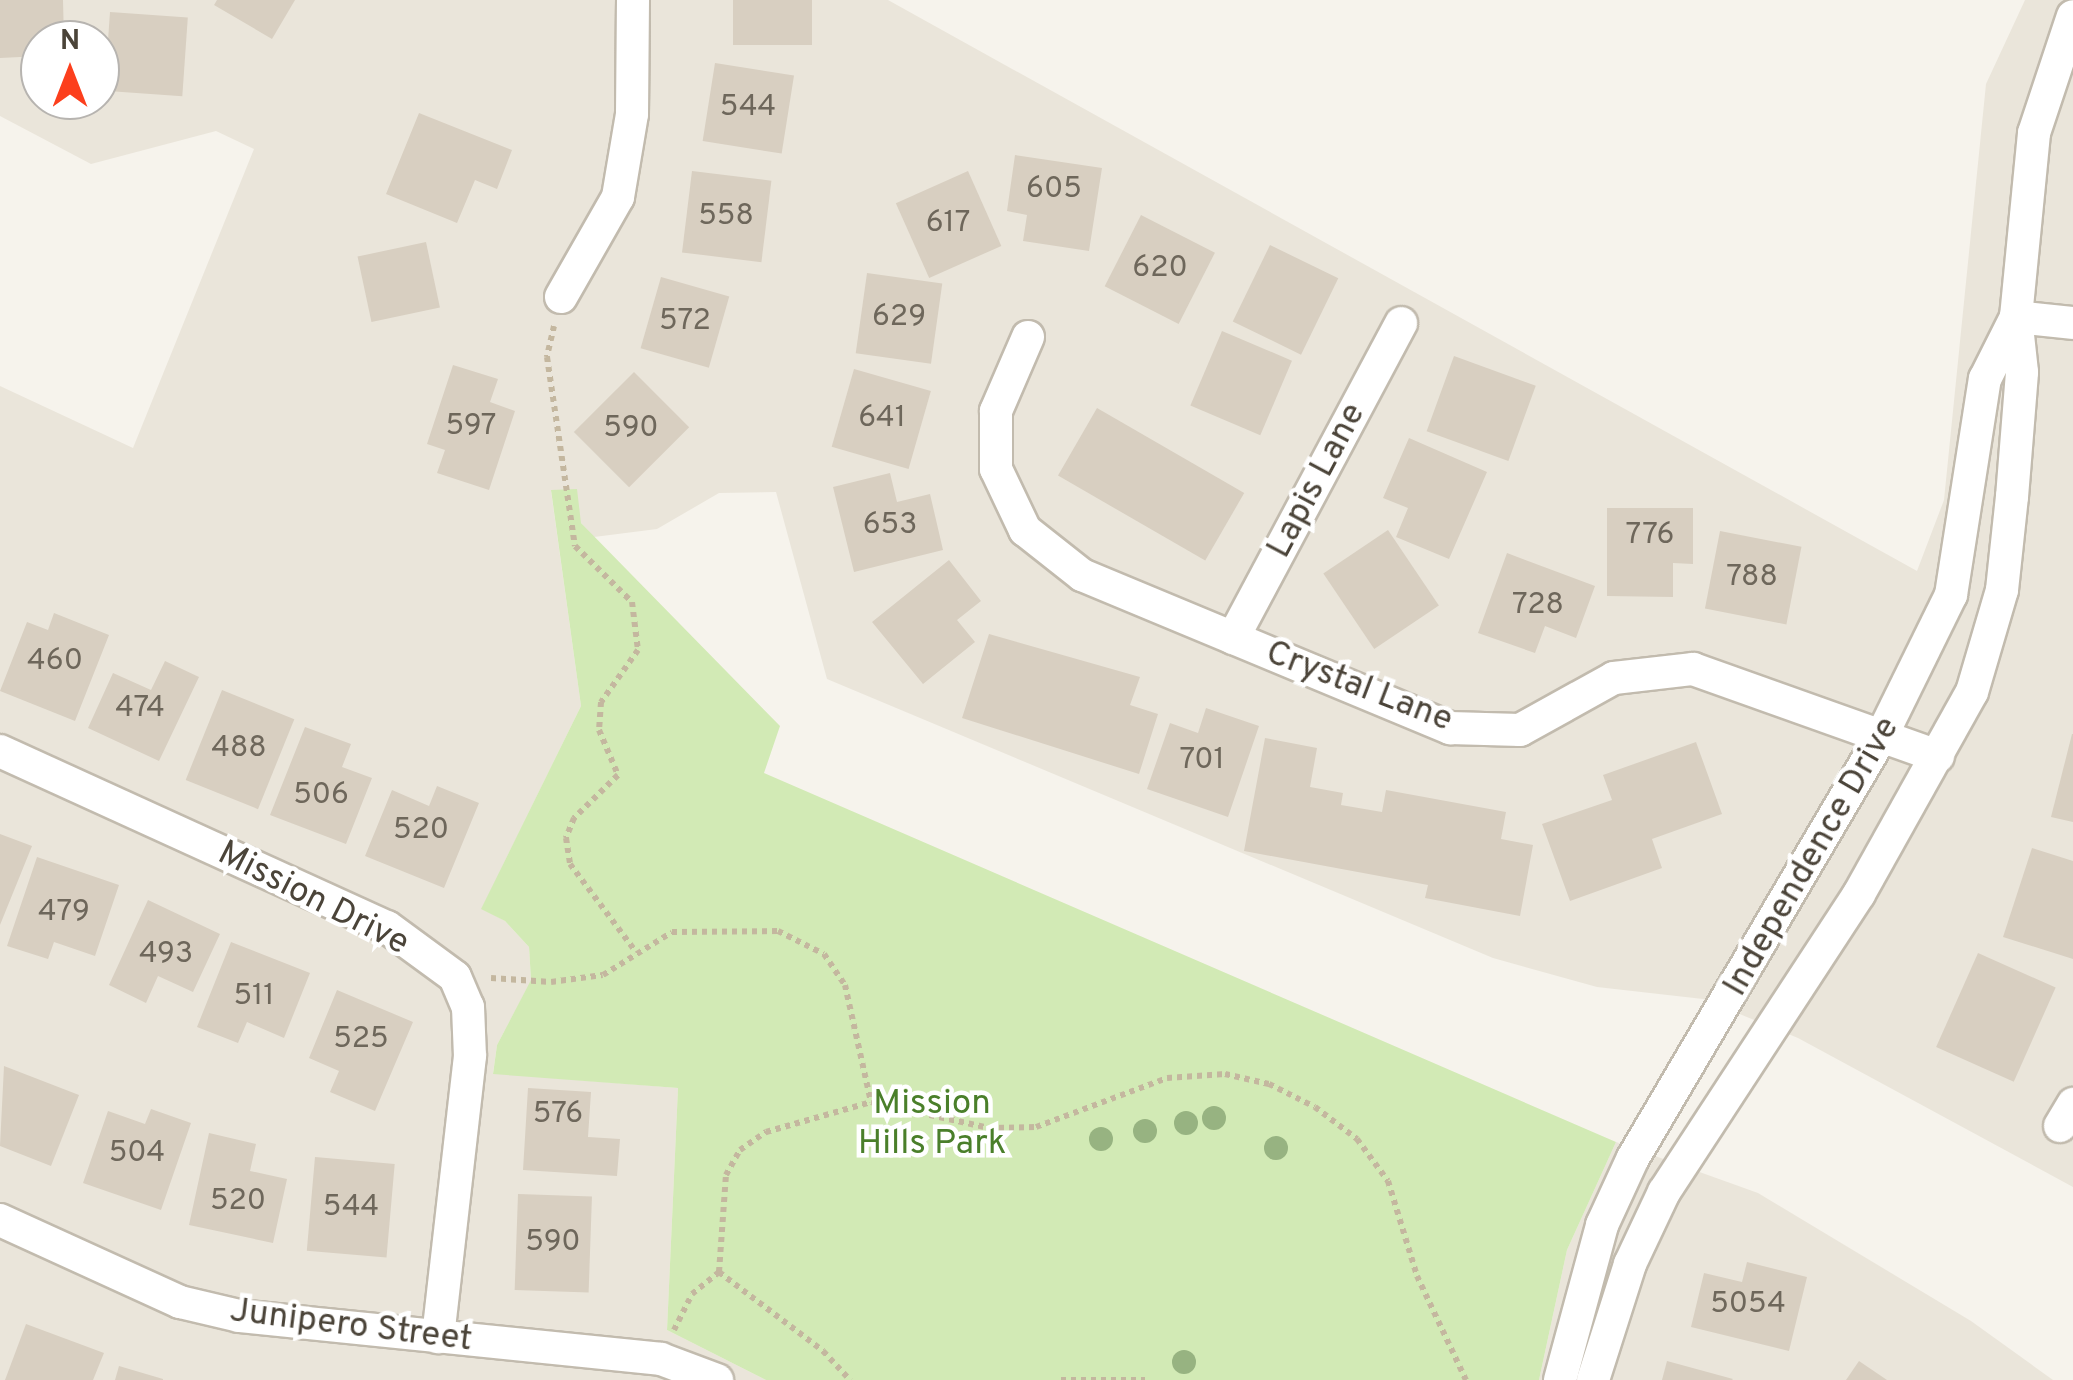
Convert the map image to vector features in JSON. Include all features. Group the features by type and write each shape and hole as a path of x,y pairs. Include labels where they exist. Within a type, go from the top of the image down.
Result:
{"street":[{"path":"561,297 618,197 632,114 633,0"},
{"name":"Independence Drive","path":"1593,1380 1630,1264 1664,1192 1849,910 1972,692 2002,590 2022,372 2016,317 2034,133 2073,16"},
{"path":"2016,317 2073,323"},
{"name":"Independence Drive","path":"1560,1380 1602,1225 1634,1158 1883,733 1952,595 1985,379 2016,317"},
{"name":"Lapis Lane","path":"1233,638 1401,324"},
{"name":"Crystal Lane","path":"1028,337 996,411 996,469 1025,530 1082,575 1450,728 1520,730 1614,678 1693,669 1883,733 1938,756"},
{"name":"Mission Drive","path":"0,752 386,927 455,976"},
{"path":"438,1336 470,1056 468,1006 455,976"},
{"name":"Junipero Street","path":"0,1220 180,1302 238,1316 661,1359 717,1380"}],"path":[{"path":"561,297 547,357 575,546 632,602 638,650 601,702 599,730 618,775 574,818 566,838 570,864 636,952"},
{"path":"455,976 551,982 603,975 672,932 778,931 824,954 844,984 872,1102"},
{"path":"661,1359 692,1294 719,1272 726,1174 740,1150 766,1132 872,1102 990,1128 1036,1127 1168,1078 1225,1074 1269,1084 1316,1107 1357,1139 1388,1182 1417,1276 1466,1380"},
{"path":"719,1272 824,1351 850,1380"},
{"path":"1061,1380 1144,1380"}],"shaded area":[{"path":"0,0 888,0 1917,571 1944,500 1986,84 2025,0 2073,0 2073,1187 1798,1038 1703,999 1597,987 1493,958 827,679 776,492 719,493 657,529 594,537 551,491 581,706 482,908 505,921 529,947 531,981 497,1045 493,1073 678,1088 667,1330 766,1380 0,1380 0,386 133,448 254,149 216,131 91,164 0,116"},
{"path":"1616,1142 1758,1193 1971,1321 2053,1380 1539,1380 1567,1250"}],"green space":[{"name":"Mission Hills Park","path":"577,489 581,523 780,726 764,773 1616,1142 1567,1250 1539,1380 766,1380 667,1330 678,1088 493,1074 497,1045 531,980 529,947 505,921 481,909 581,706 551,490"}],"building":[{"path":"0,0 63,0 64,20 20,20 20,57 0,58"},
{"path":"217,0 295,0 272,39 214,5"},
{"path":"733,0 812,0 812,45 733,45"},
{"path":"110,12 188,17 182,96 120,92 120,20 109,20"},
{"path":"715,63 794,76 782,154 703,141"},
{"path":"419,113 512,150 497,189 475,180 457,223 386,194"},
{"path":"1015,155 1102,168 1089,251 1023,241 1027,215 1007,211"},
{"path":"692,171 771,181 761,262 682,252"},
{"path":"968,171 1001,246 929,278 896,203"},
{"path":"1141,215 1215,253 1179,324 1105,286"},
{"path":"426,242 440,308 371,322 358,257"},
{"path":"1270,245 1338,278 1301,355 1233,321"},
{"path":"867,273 942,284 931,364 856,353"},
{"path":"661,277 729,297 709,368 641,348"},
{"path":"1222,331 1292,361 1260,435 1190,406"},
{"path":"1454,356 1536,386 1508,461 1427,431"},
{"path":"453,365 498,379 490,402 515,411 489,490 437,473 445,450 427,444"},
{"path":"854,369 931,391 909,469 832,447"},
{"path":"634,372 689,427 629,487 574,432"},
{"path":"1097,408 1244,493 1205,561 1058,476"},
{"path":"1409,438 1487,472 1449,559 1396,537 1408,508 1383,498"},
{"path":"890,473 897,502 930,494 943,550 854,572 833,487"},
{"path":"1607,508 1693,508 1693,564 1673,563 1673,597 1607,596"},
{"path":"1388,530 1439,605 1374,649 1323,574"},
{"path":"1720,531 1801,547 1786,624 1705,609"},
{"path":"1507,553 1595,586 1576,638 1545,626 1535,653 1478,633"},
{"path":"949,560 981,601 957,620 975,642 923,684 872,622"},
{"path":"54,613 109,635 75,721 0,691 27,622 48,630"},
{"path":"989,634 1140,677 1130,705 1158,714 1139,774 962,718"},
{"path":"165,661 199,677 159,761 88,728 113,673 151,690"},
{"path":"222,690 294,719 258,809 186,780"},
{"path":"1206,708 1259,726 1228,817 1147,789 1170,723 1198,733"},
{"path":"305,727 351,744 342,767 372,778 346,844 270,815"},
{"path":"2073,734 2073,822 2051,817"},
{"path":"1265,738 1317,748 1310,787 1343,793 1341,805 1382,812 1386,790 1506,812 1501,839 1533,845 1520,916 1425,898 1428,885 1244,851"},
{"path":"1696,742 1722,814 1652,839 1662,868 1570,901 1542,824 1612,800 1603,775"},
{"path":"437,786 479,803 444,888 365,856 392,790 429,806"},
{"path":"0,834 32,846 0,925"},
{"path":"2032,848 2073,861 2073,959 2003,937"},
{"path":"37,857 119,885 95,956 54,942 48,959 7,946"},
{"path":"148,900 220,934 193,992 158,976 146,1003 109,985"},
{"path":"231,942 310,973 284,1038 247,1022 238,1043 197,1027"},
{"path":"1978,953 2056,988 2014,1082 1936,1047"},
{"path":"337,990 413,1022 375,1111 330,1092 339,1071 309,1058"},
{"path":"4,1066 79,1095 51,1166 0,1146"},
{"path":"528,1088 591,1092 588,1137 620,1139 617,1176 523,1170"},
{"path":"151,1109 191,1123 161,1210 83,1183 108,1111 145,1124"},
{"path":"209,1133 256,1144 250,1171 287,1179 273,1243 189,1225"},
{"path":"315,1157 395,1164 387,1258 307,1251"},
{"path":"518,1194 592,1197 589,1293 515,1290"},
{"path":"1747,1262 1807,1277 1789,1351 1691,1327 1704,1273 1742,1282"},
{"path":"26,1324 104,1353 93,1380 5,1380"},
{"path":"1667,1361 1733,1379 1662,1380"},
{"path":"1859,1361 1887,1380 1846,1380"},
{"path":"119,1366 163,1379 163,1380 115,1380"}]}
